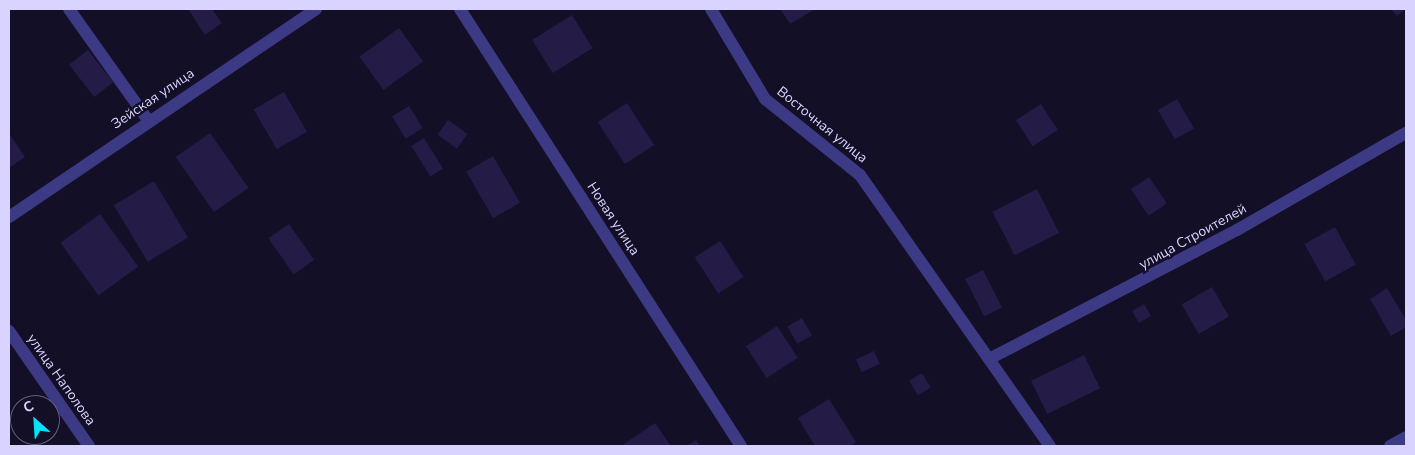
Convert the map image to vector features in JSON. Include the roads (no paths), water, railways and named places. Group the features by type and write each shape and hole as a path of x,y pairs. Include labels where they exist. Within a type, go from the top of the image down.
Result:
{"street":[{"path":"69,9 148,120"},
{"name":"Зейская улица","path":"9,217 148,120 316,9"},
{"name":"Новая улица","path":"460,9 741,446"},
{"name":"Восточная улица","path":"711,9 765,98 860,175 1050,446"},
{"name":"улица Строителей","path":"989,359 1228,235 1406,133"},
{"name":"улица Наполова","path":"9,331 89,446"},
{"path":"1390,446 1406,437"}]}
